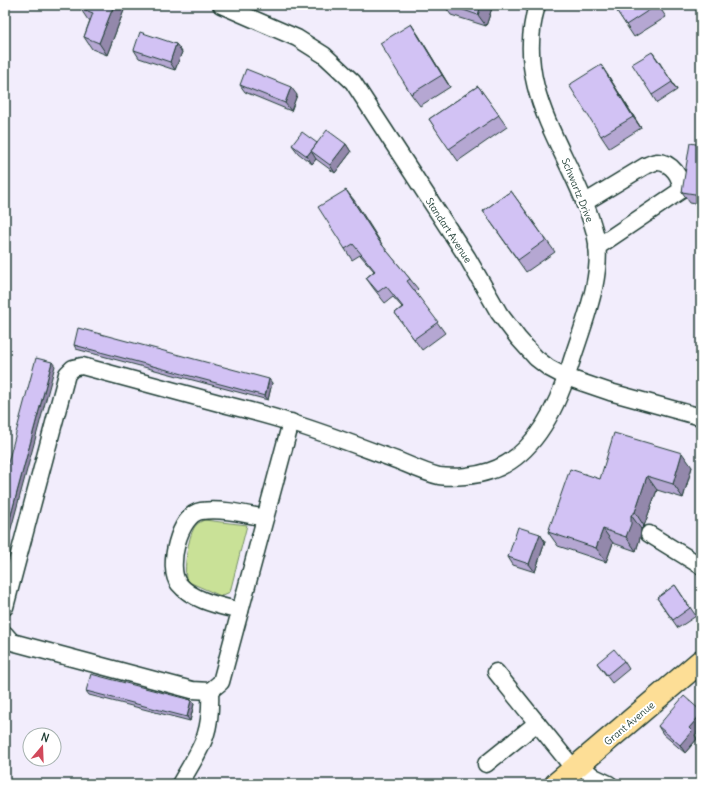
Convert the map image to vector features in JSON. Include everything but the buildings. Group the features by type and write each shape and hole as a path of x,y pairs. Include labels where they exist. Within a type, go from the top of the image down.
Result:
{"highway":[{"name":"Grant Avenue","path":"556,784 701,661"}],"street":[{"name":"Standart Avenue","path":"221,5 297,38 334,63 353,82 467,257 499,313 518,338 536,358 549,368 566,377 610,392 701,417"},
{"name":"Schwartz Drive","path":"5,607 67,374 73,368 82,366 291,422 438,476 466,476 491,471 515,458 530,446 548,418 566,377 591,298 597,267 598,247 595,231 570,167 541,106 535,88 530,55 530,36 537,5"},
{"path":"584,203 645,166 655,162 664,163 670,166 680,179 680,191 598,247"},
{"path":"5,634 12,642 192,690 210,691 221,682 291,422"},
{"path":"240,611 218,605 194,595 179,585 174,575 173,564 177,547 183,525 190,516 200,511 223,512 265,518"},
{"path":"649,534 701,566"},
{"path":"496,672 537,723 576,767 606,783"},
{"path":"180,784 198,755 208,732 211,714 210,691"},
{"path":"486,764 537,723"}],"green space":[{"path":"204,520 247,525 230,592 221,596 191,583 186,578 188,545 195,527 198,523"}]}
